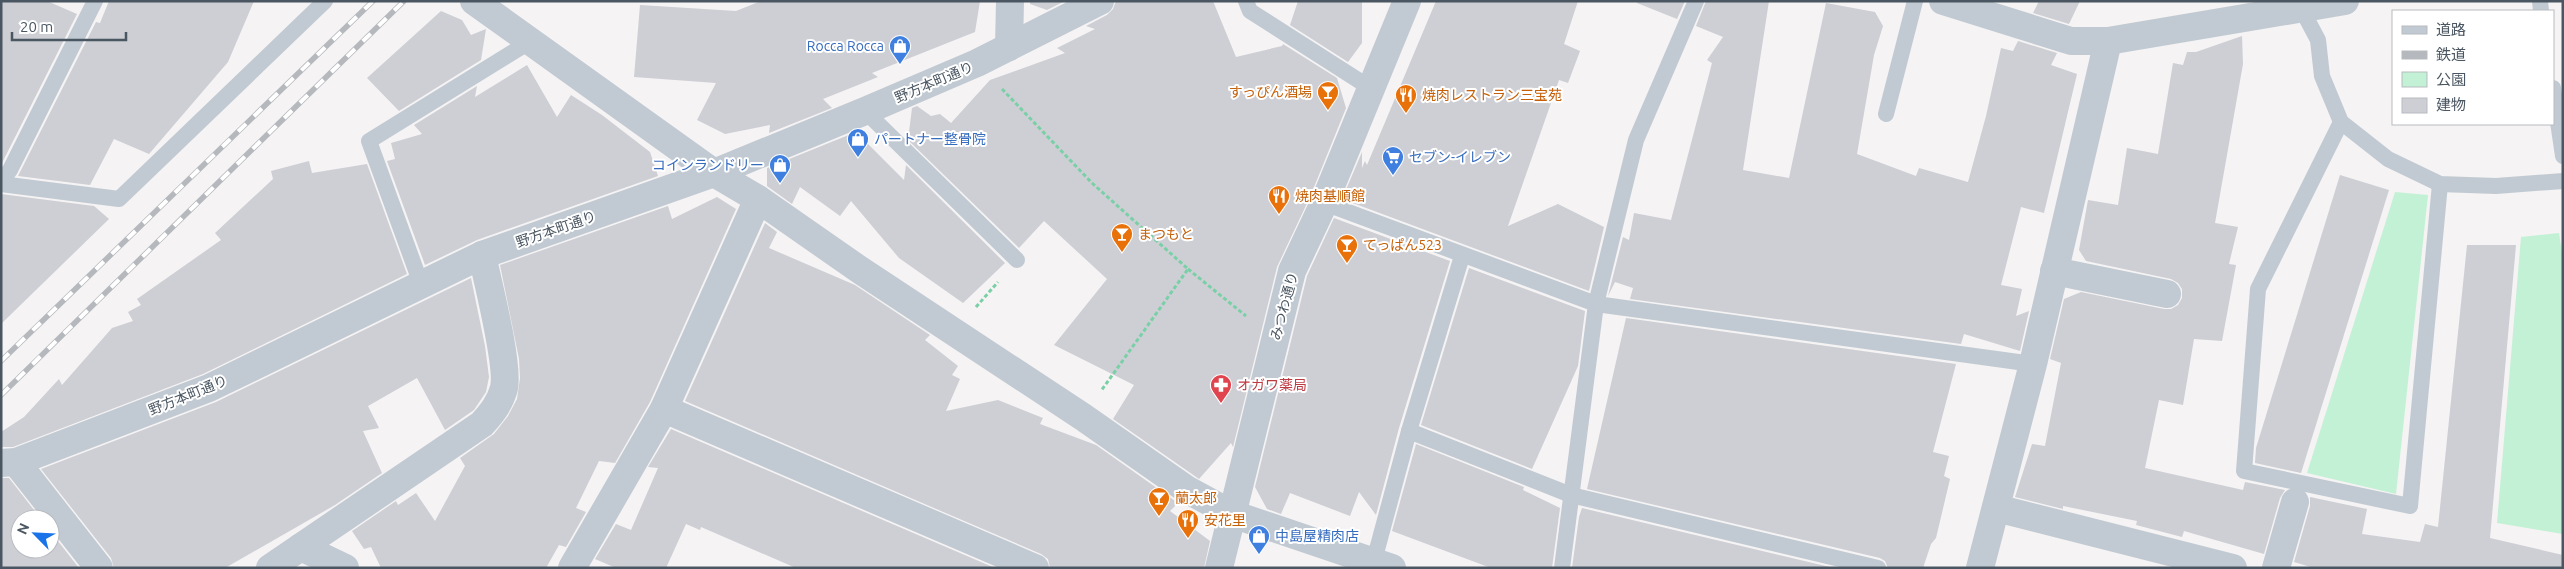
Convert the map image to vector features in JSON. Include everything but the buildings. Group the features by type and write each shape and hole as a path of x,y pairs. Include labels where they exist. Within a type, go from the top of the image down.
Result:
{"street":[{"path":"474,1 714,173 758,199 860,270 1083,417 1186,489 1232,514 1379,565"},
{"path":"1009,47 1010,1"},
{"name":"野方本町通り","path":"8,462 209,388 482,255 714,173 865,111 977,63 1100,1"},
{"name":"みつわ通り","path":"1219,568 1292,271 1324,203 1407,1"},
{"path":"1943,1 2071,41 2108,41 2301,5 2345,1"},
{"path":"1980,568 2033,364 2108,41"},
{"path":"572,568 664,409 758,199"},
{"path":"270,568 482,424 496,408 504,387 503,361 482,255"},
{"path":"2054,272 2167,294"},
{"path":"664,409 1035,568"},
{"path":"8,462 99,568"},
{"path":"2276,568 2295,502"},
{"path":"1996,508 2233,568"},
{"path":"301,547 345,568"}],"lane":[{"path":"95,1 10,170 1,183 120,199 325,1"},
{"path":"1246,1 1250,11 1372,89"},
{"path":"1562,568 1596,304 1636,140 1696,1"},
{"path":"1886,114 1915,1"},
{"path":"2301,5 2318,40 2322,76 2341,122 2388,159 2440,184 2496,186 2563,181"},
{"path":"421,284 370,141 531,41"},
{"path":"2554,95 2563,156"},
{"path":"865,111 1018,260"},
{"path":"2341,122 2258,289 2244,471 2410,506 2440,184"},
{"path":"1324,203 1462,256 1596,304 2033,364"},
{"path":"1379,565 1409,431 1462,256"},
{"path":"1409,431 1571,494 1878,568"}],"path":[{"path":"977,63 1092,183 1188,269 1276,340"},
{"path":"953,331 1018,260"},
{"path":"1083,417 1188,269"}],"green space":[{"path":"2395,192 2428,195 2396,494 2307,473"},
{"path":"2559,233 2563,259 2563,534 2497,523 2521,237"}],"railway":[{"path":"1,361 373,1"},
{"path":"1,395 404,1"}],"place":[{"name":"Rocca Rocca","path":"900,65"},
{"name":"すっぴん酒場","path":"1328,111"},
{"name":"焼肉レストラン三宝苑","path":"1406,114"},
{"name":"パートナー整骨院","path":"858,158"},
{"name":"セブン-イレブン","path":"1393,176"},
{"name":"コインランドリー","path":"780,184"},
{"name":"焼肉基順館","path":"1279,215"},
{"name":"まつもと","path":"1122,253"},
{"name":"てっぱん523","path":"1347,264"},
{"name":"オガワ薬局","path":"1221,404"},
{"name":"蘭太郎","path":"1159,517"},
{"name":"安花里","path":"1188,539"},
{"name":"中島屋精肉店","path":"1259,555"}]}
